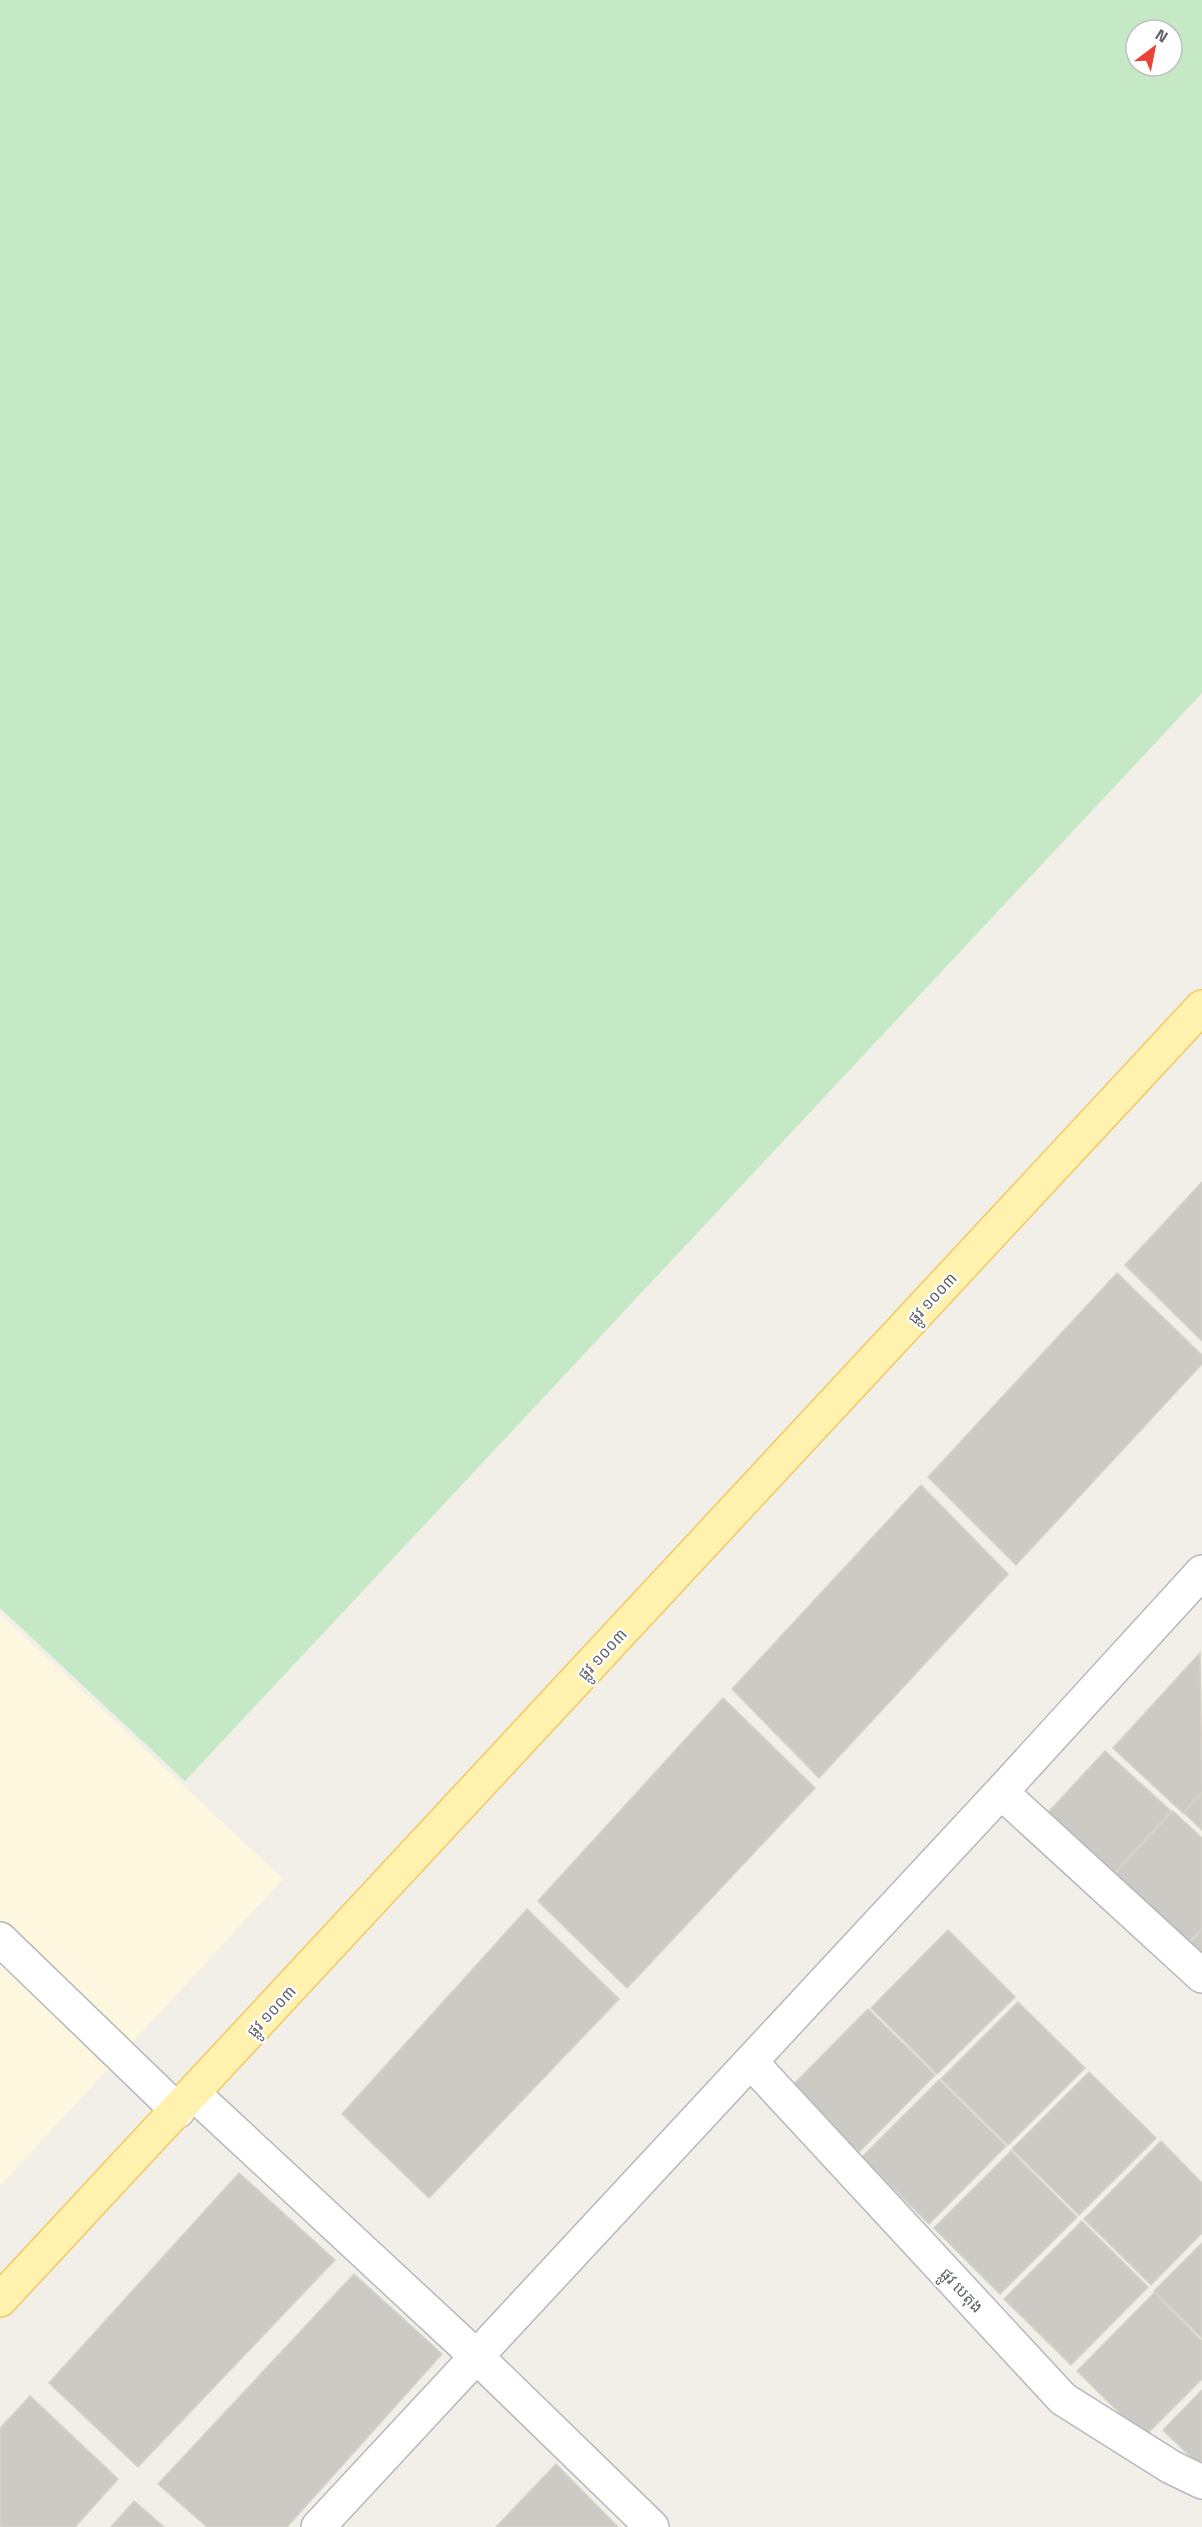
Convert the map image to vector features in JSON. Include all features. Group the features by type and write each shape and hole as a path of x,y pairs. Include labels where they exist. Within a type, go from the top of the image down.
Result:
{"main road":[{"name":"ផ្លូវ ១០០៣","path":"0,2300 1202,1007"}],"street":[{"path":"318,2527 1001,1792 1202,1572"},
{"path":"1001,1792 1202,1976"},
{"path":"0,1939 477,2357 652,2527"},
{"name":"ផ្លូវ បេតុង","path":"751,2062 1063,2399 1171,2467 1202,2482"}],"shaded area":[{"path":"0,1614 283,1879 0,2186"}],"green space":[{"path":"0,0 1202,0 1202,693 185,1781 0,1608"}],"building":[{"path":"1202,1182 1202,1341 1125,1265"},
{"path":"1117,1273 1202,1355 1202,1364 1016,1565 928,1477"},
{"path":"921,1485 1008,1574 819,1778 732,1689"},
{"path":"1200,1653 1202,1792 1183,1813 1113,1748"},
{"path":"723,1698 815,1788 627,1988 538,1901"},
{"path":"1105,1751 1171,1811 1106,1882 1041,1820"},
{"path":"1202,1794 1202,1830 1184,1813"},
{"path":"1173,1811 1202,1838 1202,1928 1181,1950 1107,1883"},
{"path":"527,1909 619,1999 429,2198 342,2114"},
{"path":"948,1930 1015,1997 937,2074 871,2008"},
{"path":"1202,1930 1202,1970 1182,1952"},
{"path":"1018,2002 1085,2068 1008,2145 941,2079"},
{"path":"868,2009 935,2075 858,2153 791,2087"},
{"path":"1089,2072 1156,2138 1079,2215 1012,2149"},
{"path":"939,2080 1006,2146 929,2224 862,2157"},
{"path":"1161,2141 1202,2183 1202,2233 1151,2285 1084,2219"},
{"path":"1011,2151 1077,2217 1000,2294 934,2228"},
{"path":"239,2173 335,2260 138,2467 49,2383"},
{"path":"1082,2221 1148,2287 1071,2365 1004,2299"},
{"path":"1202,2243 1202,2338 1154,2291"},
{"path":"354,2274 442,2354 287,2527 207,2527 158,2484"},
{"path":"1154,2293 1202,2341 1202,2379 1144,2437 1077,2371"},
{"path":"1202,2390 1202,2468 1163,2430"},
{"path":"30,2396 118,2479 75,2527 0,2527 0,2428"},
{"path":"556,2464 618,2527 496,2527"},
{"path":"134,2501 164,2527 111,2527"}]}
